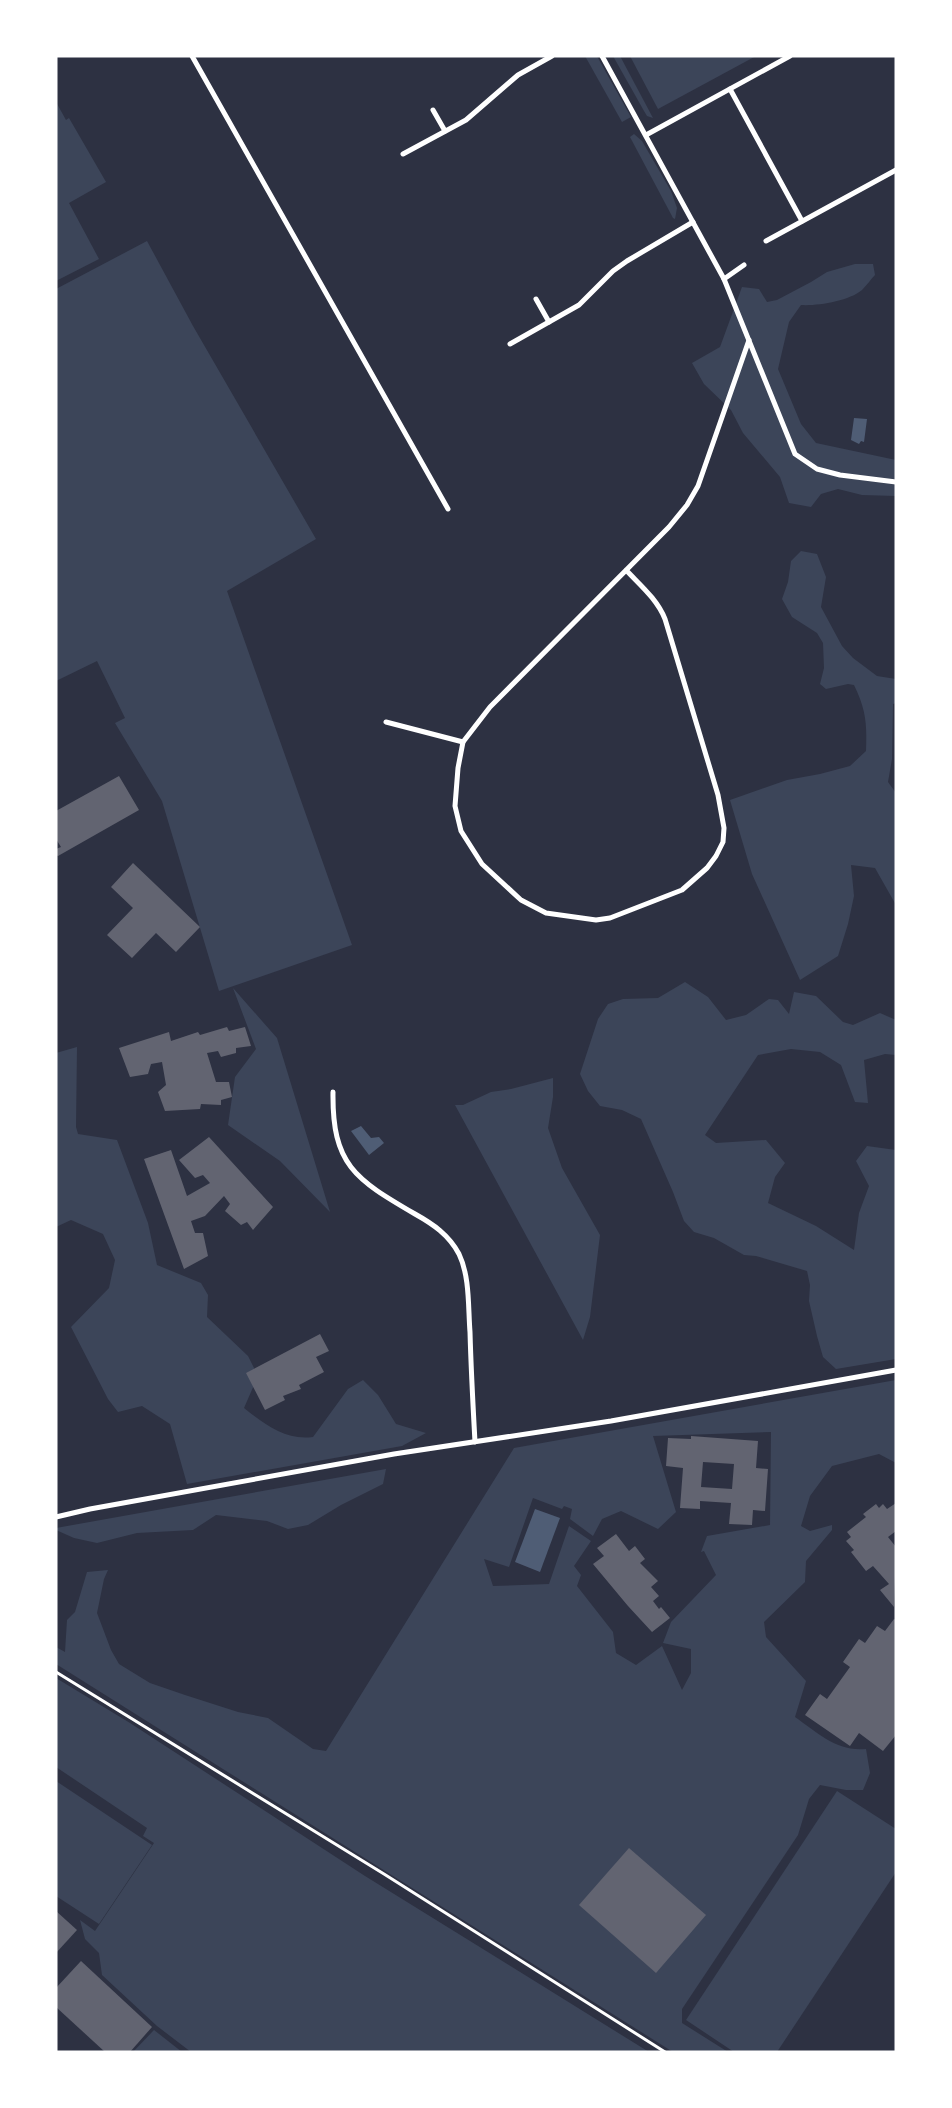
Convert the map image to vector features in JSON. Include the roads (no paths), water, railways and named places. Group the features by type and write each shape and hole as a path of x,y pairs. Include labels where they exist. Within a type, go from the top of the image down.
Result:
{"street":[{"path":"192,56 448,509"},
{"path":"403,154 466,120 518,75 552,56"},
{"path":"602,56 724,279 796,454 817,469 840,475 896,482"},
{"path":"646,135 790,56"},
{"path":"730,89 802,221"},
{"path":"433,110 445,131"},
{"path":"766,241 896,170"},
{"path":"510,344 579,305 613,271 693,222"},
{"path":"724,279 744,265"},
{"path":"536,299 549,322"},
{"path":"626,570 661,608 718,794 724,828 722,842 716,856 707,868 682,890 610,918 596,920 546,913 521,900 482,864 461,830 455,806 458,768 463,742 490,707 626,570 669,527 687,504 698,486 749,340"},
{"path":"386,722 463,742"},
{"path":"333,1092 335,1132 340,1149 348,1165 359,1177 437,1226 459,1254 467,1285 475,1442"},
{"path":"56,1518 90,1509 385,1456 620,1419 896,1370"}]}
